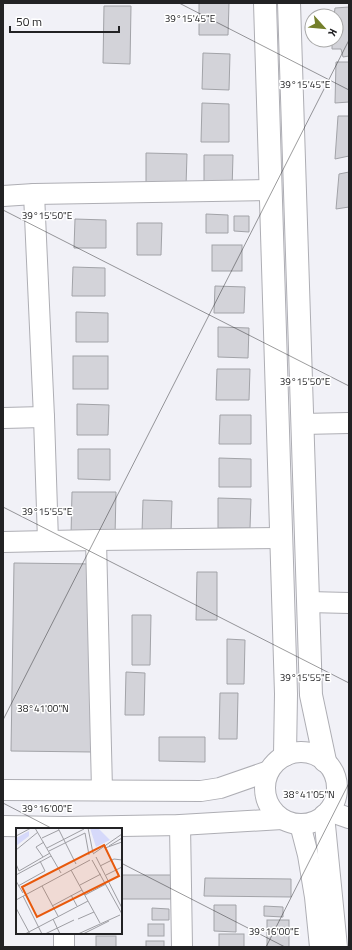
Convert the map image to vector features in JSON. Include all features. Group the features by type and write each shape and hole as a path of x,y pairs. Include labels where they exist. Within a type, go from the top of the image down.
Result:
{"main road":[{"path":"265,3 282,538 286,694 285,756"},
{"path":"290,3 311,695 336,769"}],"street":[{"path":"3,196 34,194 271,190"},
{"path":"34,194 48,541"},
{"path":"3,418 44,417"},
{"path":"302,424 349,423"},
{"path":"3,542 282,538"},
{"path":"96,540 102,790"},
{"path":"308,602 349,603"},
{"path":"3,826 64,828 291,822 311,823 321,818 326,813 334,802 337,791 336,769 316,755 306,752 295,752 276,762 269,771 265,782 265,793 268,804 274,813 291,822 308,855 323,946"},
{"path":"3,790 201,790 220,788 269,771"},
{"path":"326,813 349,818"},
{"path":"323,946 326,813"},
{"path":"180,825 182,947"},
{"path":"64,934 64,947"}],"building":[{"path":"199,3 229,3 228,35 199,35"},
{"path":"104,6 131,6 130,64 103,63"},
{"path":"349,7 349,56 343,57 341,49 332,49 344,48 344,8 335,8"},
{"path":"203,53 230,54 229,90 202,89"},
{"path":"336,62 349,62 349,102 335,103"},
{"path":"202,103 229,104 229,142 201,142"},
{"path":"338,116 349,116 349,156 335,159"},
{"path":"146,153 187,154 186,186 146,186"},
{"path":"204,155 233,155 232,190 204,190"},
{"path":"349,172 349,207 336,209 339,174"},
{"path":"206,214 228,215 228,233 206,233"},
{"path":"234,216 249,216 249,232 234,231"},
{"path":"75,219 106,220 106,248 74,248"},
{"path":"137,223 162,223 161,255 137,255"},
{"path":"212,245 242,245 242,271 212,271"},
{"path":"73,267 105,268 105,296 72,296"},
{"path":"215,286 245,287 244,313 214,313"},
{"path":"76,312 108,313 108,342 76,342"},
{"path":"218,327 249,328 248,358 218,357"},
{"path":"73,356 108,356 108,389 73,389"},
{"path":"217,369 250,369 249,400 216,400"},
{"path":"77,404 109,405 108,435 77,435"},
{"path":"220,415 251,415 251,444 219,444"},
{"path":"78,449 110,449 110,480 78,479"},
{"path":"219,458 251,459 251,487 219,487"},
{"path":"72,492 116,492 115,536 71,535"},
{"path":"218,498 251,499 250,528 218,528"},
{"path":"143,500 172,501 171,533 142,533"},
{"path":"14,563 95,564 92,752 11,751"},
{"path":"197,572 217,572 217,620 196,620"},
{"path":"132,615 151,615 150,665 132,665"},
{"path":"227,639 245,640 244,684 227,684"},
{"path":"126,672 145,673 144,715 125,715"},
{"path":"220,693 238,693 237,739 219,739"},
{"path":"159,737 205,737 205,762 159,761"},
{"path":"122,875 172,875 171,899 122,899"},
{"path":"205,878 291,879 291,897 204,896"},
{"path":"214,905 236,905 236,932 214,931"},
{"path":"264,906 283,907 283,917 264,916"},
{"path":"152,908 169,909 169,920 152,920"},
{"path":"267,920 289,920 289,947 267,947"},
{"path":"148,924 164,924 164,936 148,936"},
{"path":"219,934 244,934 244,947 219,947"},
{"path":"96,936 116,936 116,947 96,947"},
{"path":"146,941 164,941 164,947 146,947"}]}
